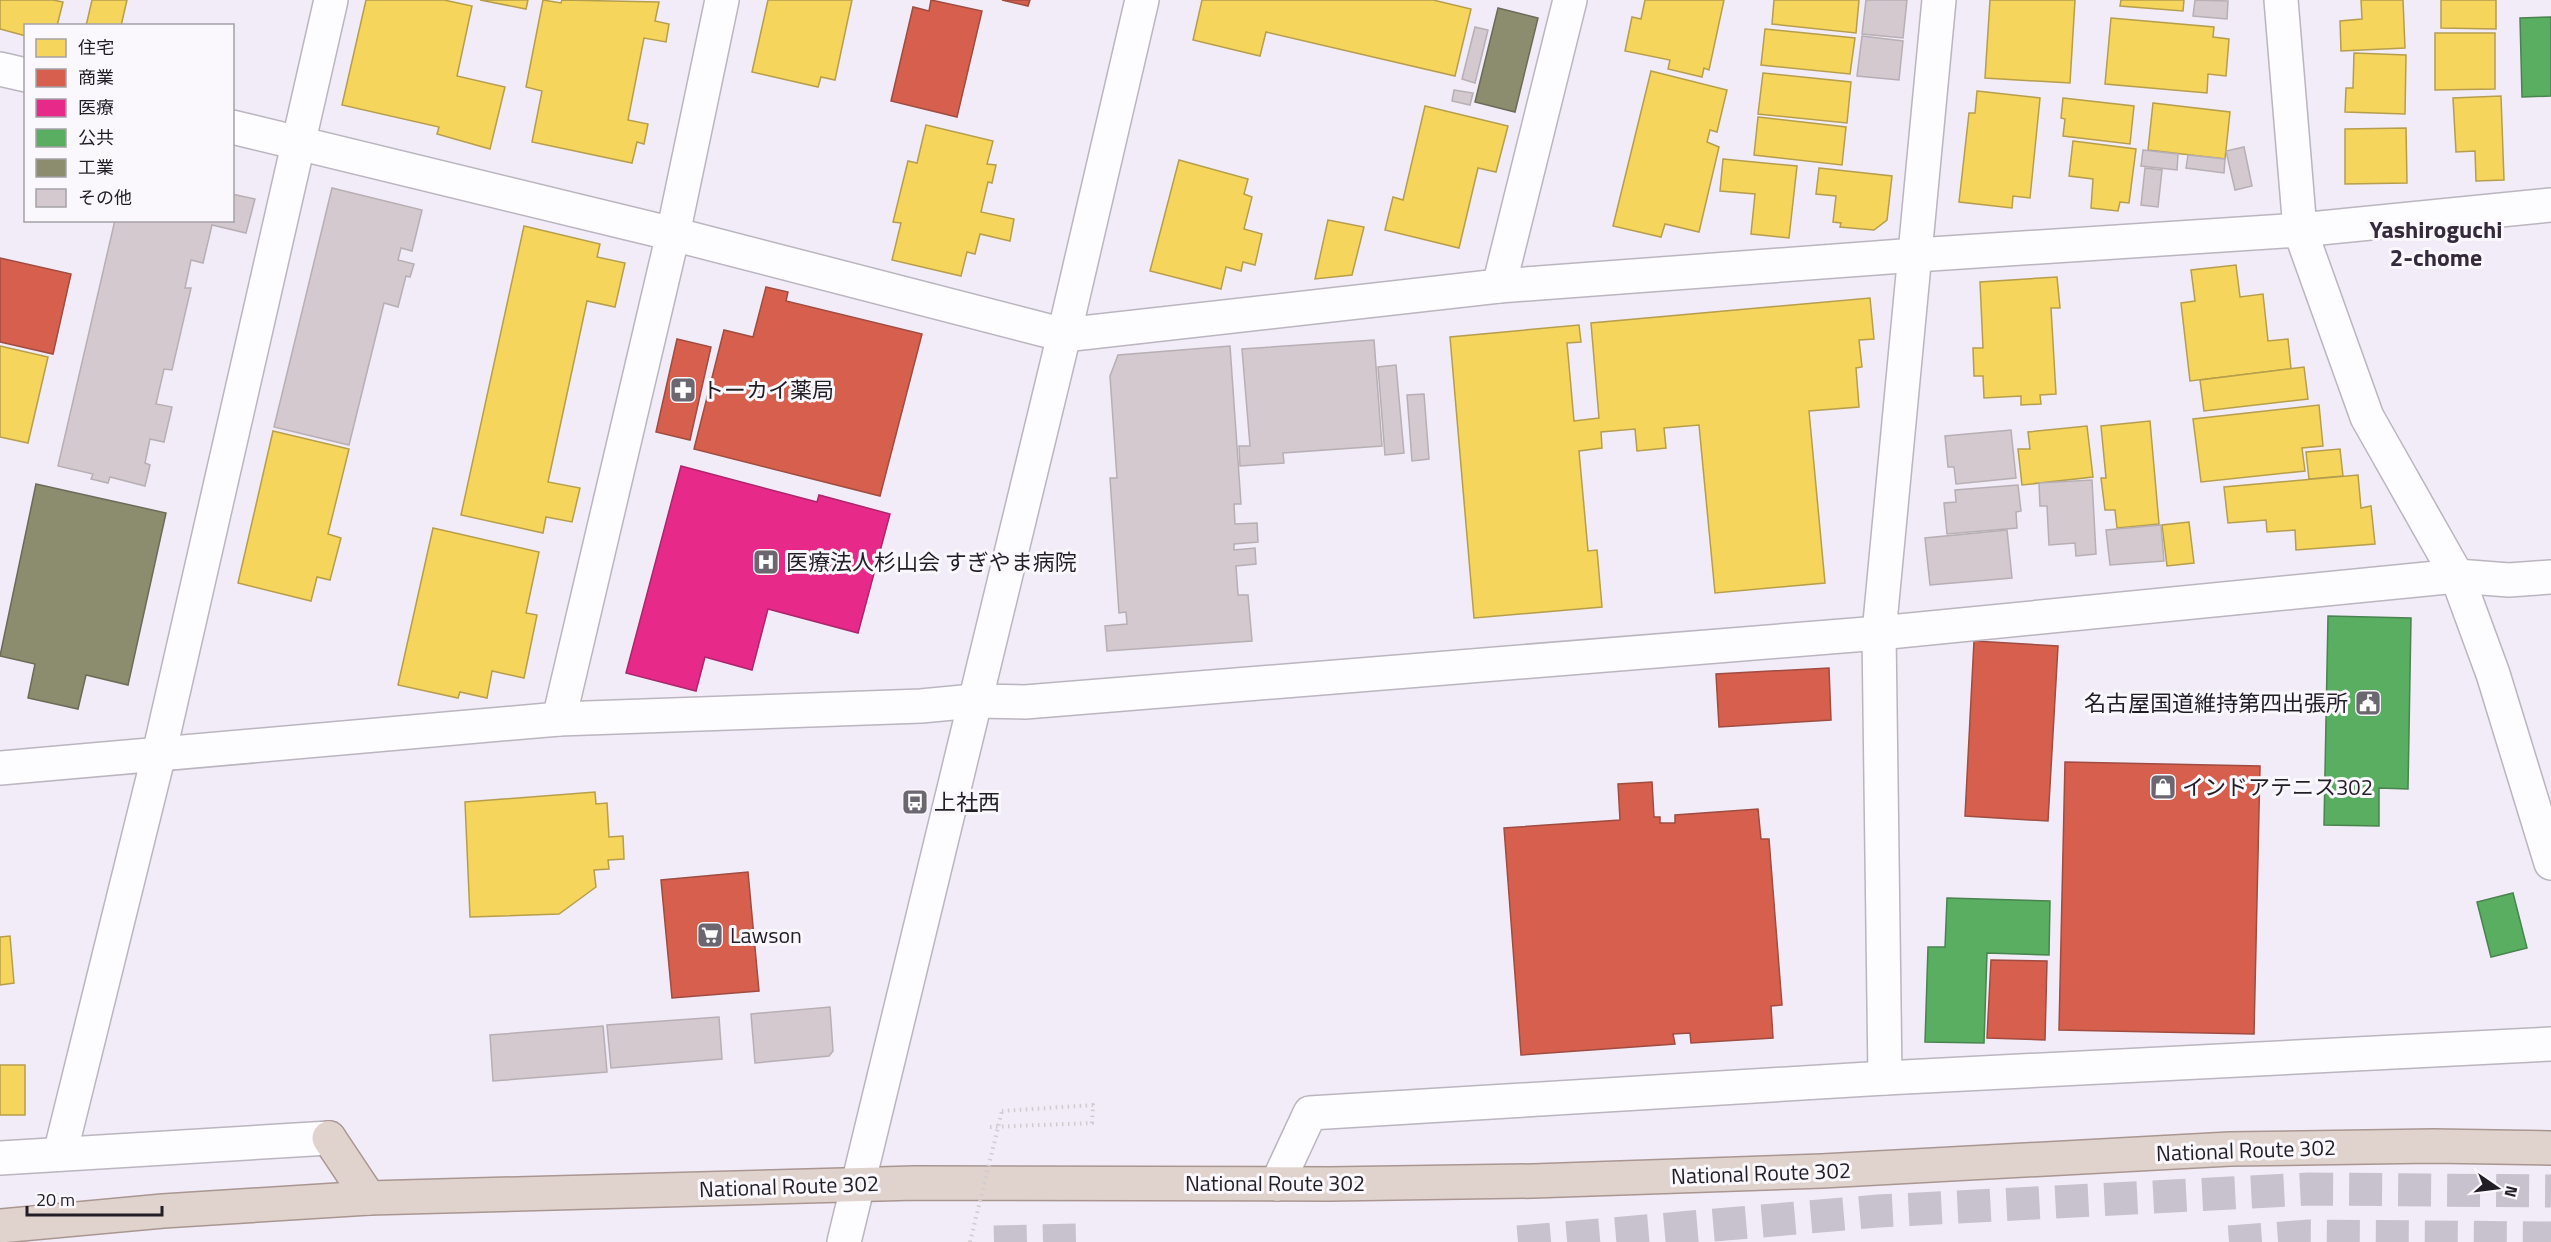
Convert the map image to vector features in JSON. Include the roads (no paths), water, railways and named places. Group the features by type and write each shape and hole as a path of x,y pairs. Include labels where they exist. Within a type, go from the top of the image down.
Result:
{"highway":[{"path":"329,1138 369,1198"},
{"name":"National Route 302","path":"0,1226 163,1210 369,1198 858,1184 1113,1182 1277,1184 1628,1179 2230,1149 2422,1146 2551,1148"}],"street":[{"path":"60,1154 159,754 331,0"},
{"path":"559,719 673,234 722,0"},
{"path":"844,1242 1064,335 1142,0"},
{"path":"1499,286 1570,0"},
{"path":"1886,1078 1879,633 1939,0"},
{"path":"2281,0 2300,230 2367,417 2457,576 2493,674 2551,863"},
{"path":"0,69 24,75"},
{"path":"234,127 673,234 1064,335 1499,286 1916,255 2300,230 2551,205"},
{"path":"0,768 559,719 921,706 975,701 1025,702 1879,633 2457,576 2509,580 2551,577"},
{"path":"1277,1184 1310,1113 1886,1078 2551,1044"},
{"path":"0,1158 329,1138"}],"tunnel":[{"path":"1518,1242 1878,1211 2309,1189 2551,1191"},
{"path":"2229,1242 2309,1236 2551,1238"},
{"path":"994,1242 1077,1240 1081,1242"}],"place":[{"name":"トーカイ薬局","path":"683,390"},
{"name":"医療法人杉山会 すぎやま病院","path":"766,562"},
{"name":"名古屋国道維持第四出張所","path":"2368,703"},
{"name":"インドアテニス302","path":"2163,787"},
{"name":"上社西","path":"915,802"},
{"name":"Lawson","path":"710,935"}],"district":[{"name":"Yashiroguchi 2-chome","path":"2436,243"}]}
